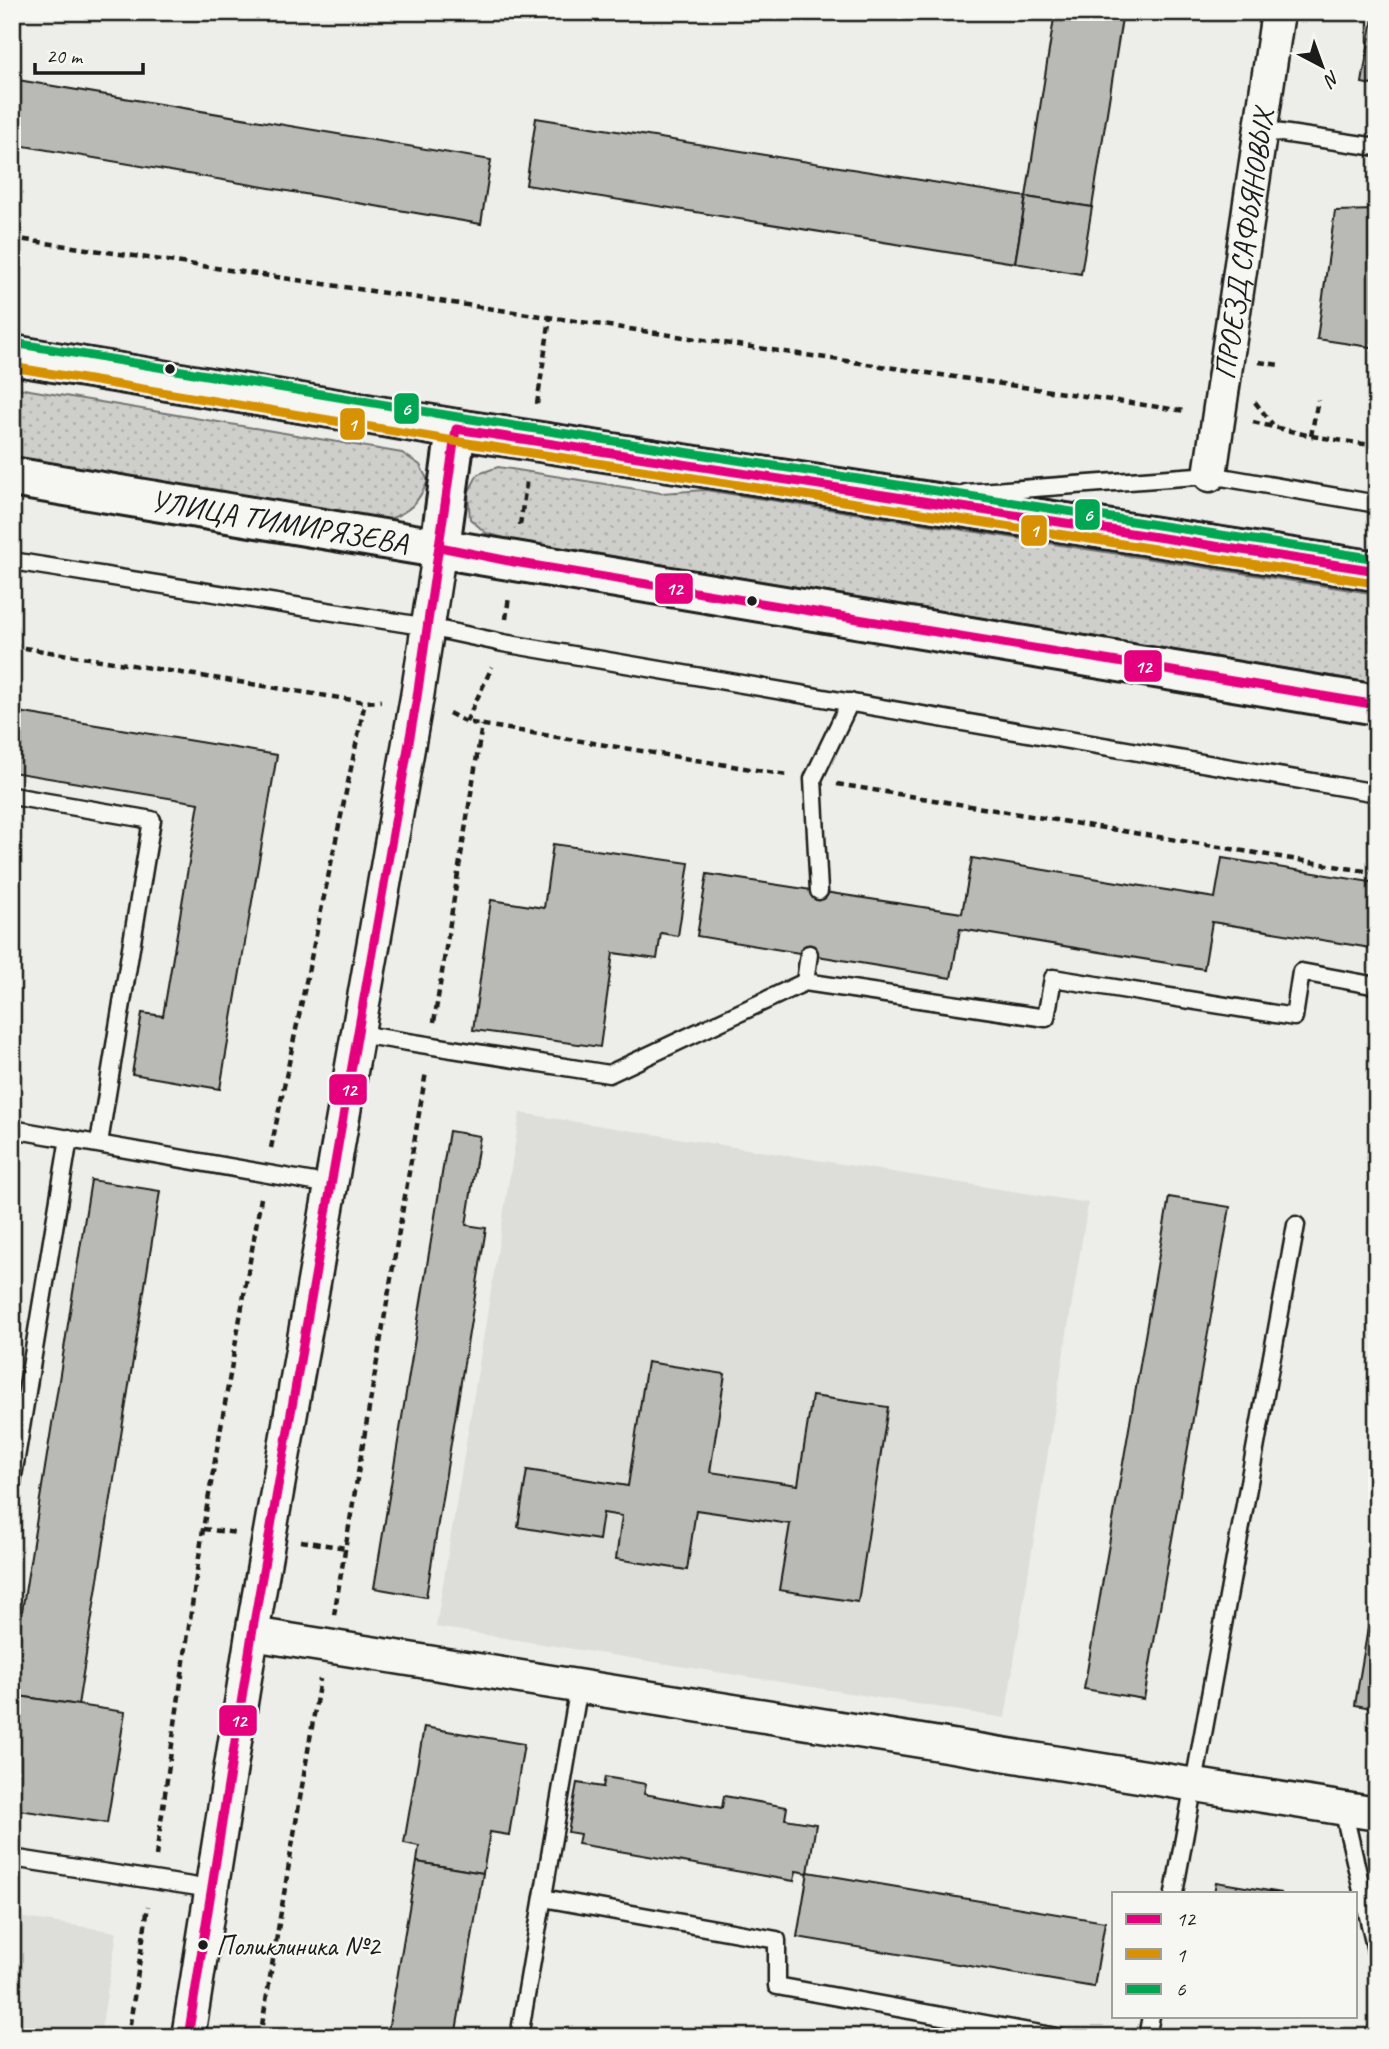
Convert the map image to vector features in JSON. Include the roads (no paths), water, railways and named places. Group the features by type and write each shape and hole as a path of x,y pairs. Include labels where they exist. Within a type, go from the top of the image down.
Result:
{"main road":[{"path":"12,355 456,429 1377,571"},
{"path":"440,547 456,429"},
{"name":"УЛИЦА ТИМИРЯЗЕВА","path":"12,477 1377,705"}],"street":[{"name":"ПРОЕЗД САФЬЯНОВЫХ","path":"1210,475 1278,12"},
{"path":"188,2037 252,1633 358,1034 440,547"},
{"path":"252,1633 1377,1814"}],"lane":[{"path":"1261,130 1377,147"},
{"path":"900,498 1210,475 1377,504"},
{"path":"12,561 428,627 502,643 1377,793"},
{"path":"819,891 813,779 850,702"},
{"path":"12,796 152,820 99,1143"},
{"path":"805,982 809,954"},
{"path":"358,1034 609,1074 805,982 1046,1018 1053,978 1294,1017 1301,972 1377,986"},
{"path":"12,1129 331,1185"},
{"path":"12,1482 69,1139"},
{"path":"1174,1892 1296,1224"},
{"path":"519,2037 579,1686"},
{"path":"1343,1809 1377,1955"},
{"path":"12,1858 211,1889"},
{"path":"543,1898 777,1940 777,1986 1057,2037"},
{"path":"1147,2037 1151,2018"}],"place":[{"name":"Поликлиника №2","path":"203,1945"}]}
